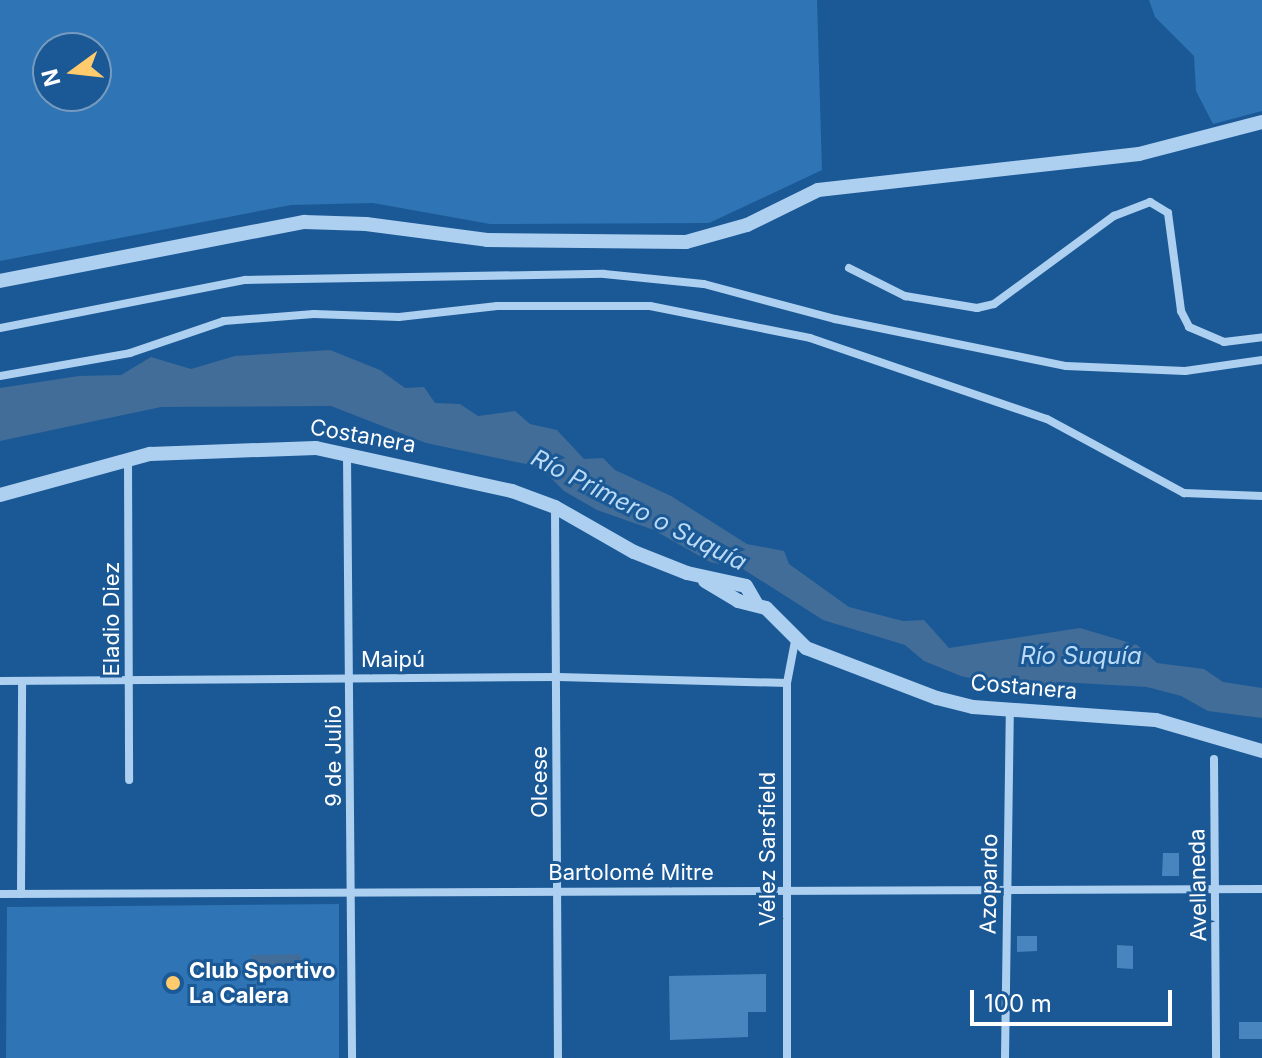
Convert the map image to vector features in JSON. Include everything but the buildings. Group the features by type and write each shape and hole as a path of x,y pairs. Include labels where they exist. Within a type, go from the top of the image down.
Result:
{"street":[{"path":"0,281 304,222 366,224 487,240 686,242 747,225 818,190 1139,154 1262,122"},
{"path":"849,268 905,296 977,308 994,304 1114,216 1150,202 1168,213 1181,311 1189,327 1224,342 1262,337"},
{"path":"0,328 245,280 604,274 704,284 835,319 1066,366 1185,371 1262,360"},
{"path":"0,376 130,353 224,321 314,314 399,317 497,306 650,306 810,338 1047,419 1184,493 1262,496"},
{"name":"Costanera","path":"0,495 128,459 273,447 406,465 555,507 634,552 702,578 741,583 757,605 795,641 937,698 1010,710 1156,720 1262,751"},
{"name":"9 de Julio","path":"347,455 352,678 352,1058"},
{"name":"Eladio Diez","path":"128,459 129,780"},
{"name":"Olcese","path":"555,507 558,1058"},
{"name":"Vélez Sarsfield","path":"787,1058 787,683 795,641"},
{"name":"Maipú","path":"0,681 558,677 787,683"},
{"path":"21,894 22,681"},
{"name":"Azopardo","path":"1005,1058 1010,710"},
{"name":"Avellaneda","path":"1214,759 1216,1058"},
{"name":"Bartolomé Mitre","path":"0,894 786,890 1007,893 1262,889"}],"shaded area":[{"path":"0,0 817,0 822,170 709,223 490,224 373,203 291,205 0,261"},
{"path":"1149,0 1262,0 1262,111 1213,124 1196,91 1194,56 1155,17"},
{"name":"Club Sportivo La Calera","path":"339,904 339,1058 6,1058 7,907"}],"water":[{"name":"Río Suquía","path":"330,350 380,370 405,388 424,387 435,403 460,404 478,416 515,411 530,424 557,430 584,459 603,458 615,470 671,496 747,544 784,551 789,564 849,607 903,621 924,620 949,648 1080,628 1137,645 1157,663 1204,669 1223,682 1262,688 1262,718 1208,711 1181,696 1147,687 1060,682 1038,687 1023,680 992,683 961,676 924,661 905,645 823,620 743,569 710,562 654,530 597,510 564,491 540,467 426,443 331,406 161,407 0,441 0,388 79,376 121,375 151,357 191,369 235,356"},
{"path":"301,954 302,979 252,980 251,955"}],"place":[{"name":"Club Sportivo La Calera","path":"173,983"}],"water label":[{"name":"Río Primero o Suquía","path":"639,510"}]}
